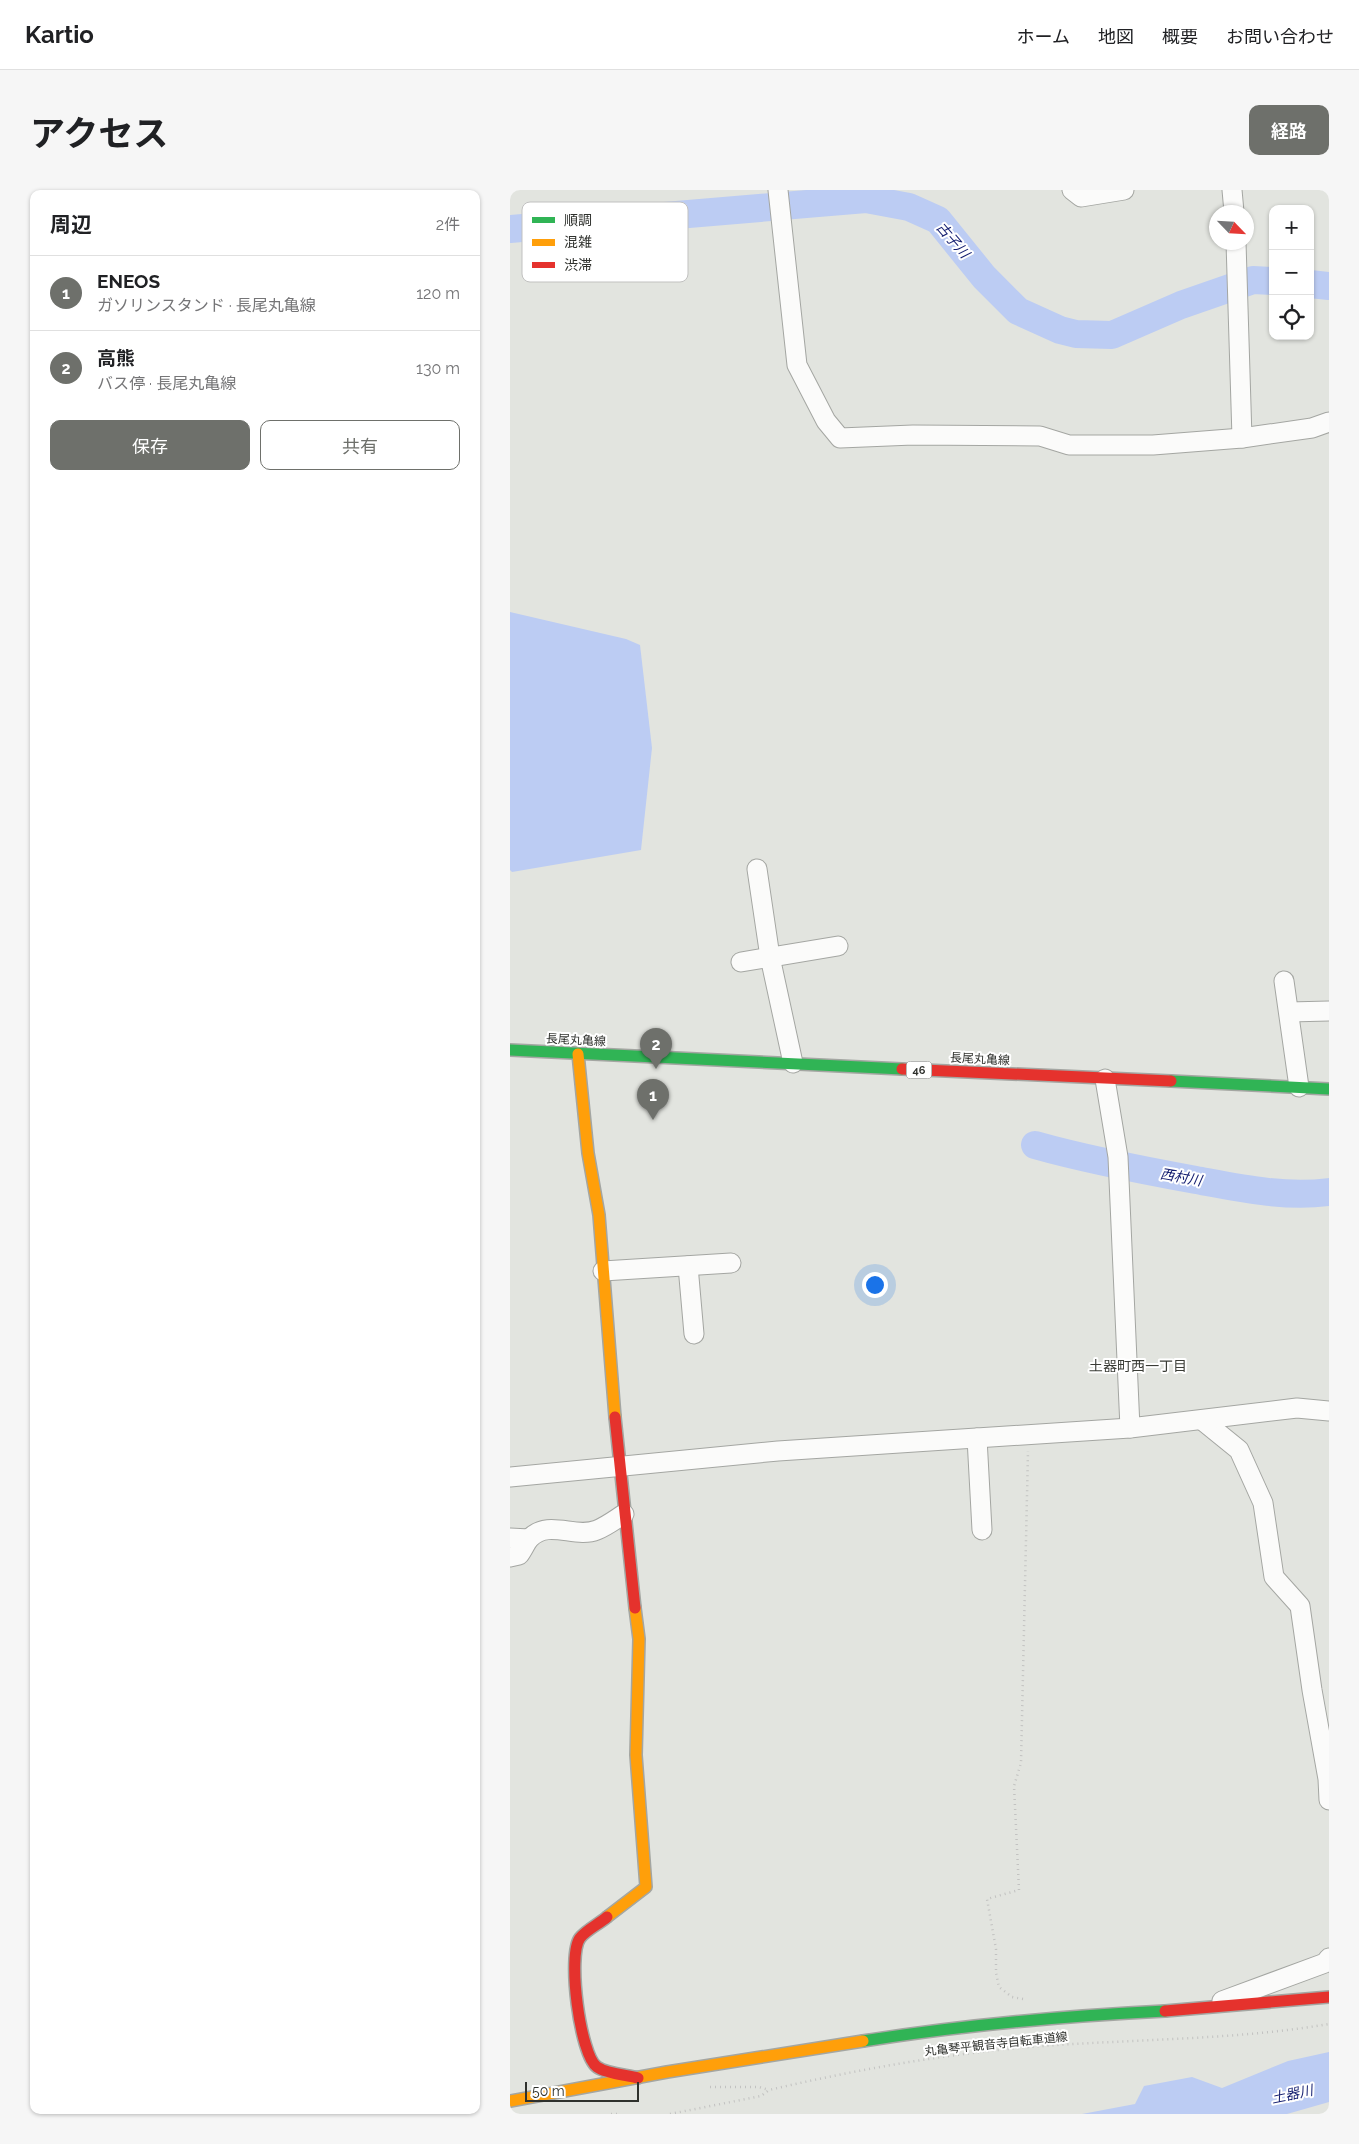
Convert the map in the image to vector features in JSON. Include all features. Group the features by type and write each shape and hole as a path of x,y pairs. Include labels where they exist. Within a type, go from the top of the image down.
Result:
{"street":[{"path":"778,190 796,365 826,421 840,438 912,435 1040,436 1070,445 1153,445 1242,438 1312,428 1329,422"},
{"path":"1072,190 1081,197 1124,190"},
{"path":"1232,190 1233,205"},
{"path":"1237,250 1242,438"},
{"path":"756,869 770,957 793,1063"},
{"path":"741,962 838,946"},
{"path":"1284,981 1299,1087"},
{"path":"1289,1012 1329,1011"},
{"name":"長尾丸亀線","path":"510,1050 1329,1089"},
{"path":"578,1054 588,1153 599,1215 618,1466 639,1639 636,1755 646,1887 579,1939 574,1965 582,2029 589,2058 598,2068 638,2078"},
{"path":"1105,1078 1118,1157 1130,1428"},
{"path":"603,1272 731,1263"},
{"path":"688,1266 694,1334"},
{"path":"510,1477 778,1451 1130,1428 1297,1408 1329,1411"},
{"path":"1202,1420 1239,1450 1263,1503 1274,1577 1300,1606 1312,1690 1328,1779 1329,1800"},
{"path":"977,1438 982,1530"},
{"path":"510,1557 519,1555 529,1539 543,1530 559,1529 576,1533 596,1530 624,1514"},
{"path":"510,1538 529,1539"},
{"path":"1212,2008 1227,1998 1325,1963 1329,1958"},
{"path":"510,2100 926,2031 1069,2016 1212,2008 1329,1997"}],"path":[{"path":"1028,1435 1021,1763 1014,1786 1019,1890 987,1899 996,1949 996,1973 999,1987 1012,1997 1030,2000"},
{"name":"丸亀琴平観音寺自転車道線","path":"670,2114 761,2096 769,2090 863,2069 939,2058 1043,2046 1257,2034 1329,2024"},
{"path":"611,2114 620,2114"}],"water":[{"path":"510,612 626,639 640,645 652,748 641,850 512,872 510,870"},
{"name":"土器川","path":"1329,2052 1329,2102 1287,2114 1082,2114 1135,2104 1144,2086 1192,2077 1222,2088 1288,2061"}],"waterway":[{"name":"古子川","path":"688,214 866,199 909,207 938,220 984,277 1018,311 1060,330 1076,334 1112,335 1181,305 1253,280 1269,281"},
{"name":"古子川","path":"510,229 522,228"},
{"name":"古子川","path":"1314,284 1329,286"},
{"name":"西村川","path":"1035,1145 1115,1164 1245,1189 1296,1194 1329,1192"}],"traffic: fast":[{"path":"510,1050 902,1069"},
{"path":"1171,1081 1329,1089"},
{"path":"863,2041 938,2030 1014,2022 1165,2011"}],"traffic: slow":[{"path":"578,1054 588,1153 599,1215 615,1417"},
{"path":"607,1917 646,1887 636,1755 639,1639 635,1608"},
{"path":"510,2101 667,2072 863,2041"}],"traffic: jam":[{"path":"902,1069 1171,1081"},
{"path":"615,1417 635,1608"},
{"path":"607,1917 583,1935 576,1948 575,1983 581,2025 585,2044 591,2059 597,2067 611,2073 638,2078"},
{"path":"1165,2011 1329,1997"}],"place":[{"name":"高熊","path":"656,1069"},
{"name":"ENEOS","path":"653,1120"}],"district":[{"name":"土器町西一丁目","path":"1138,1366"}]}
